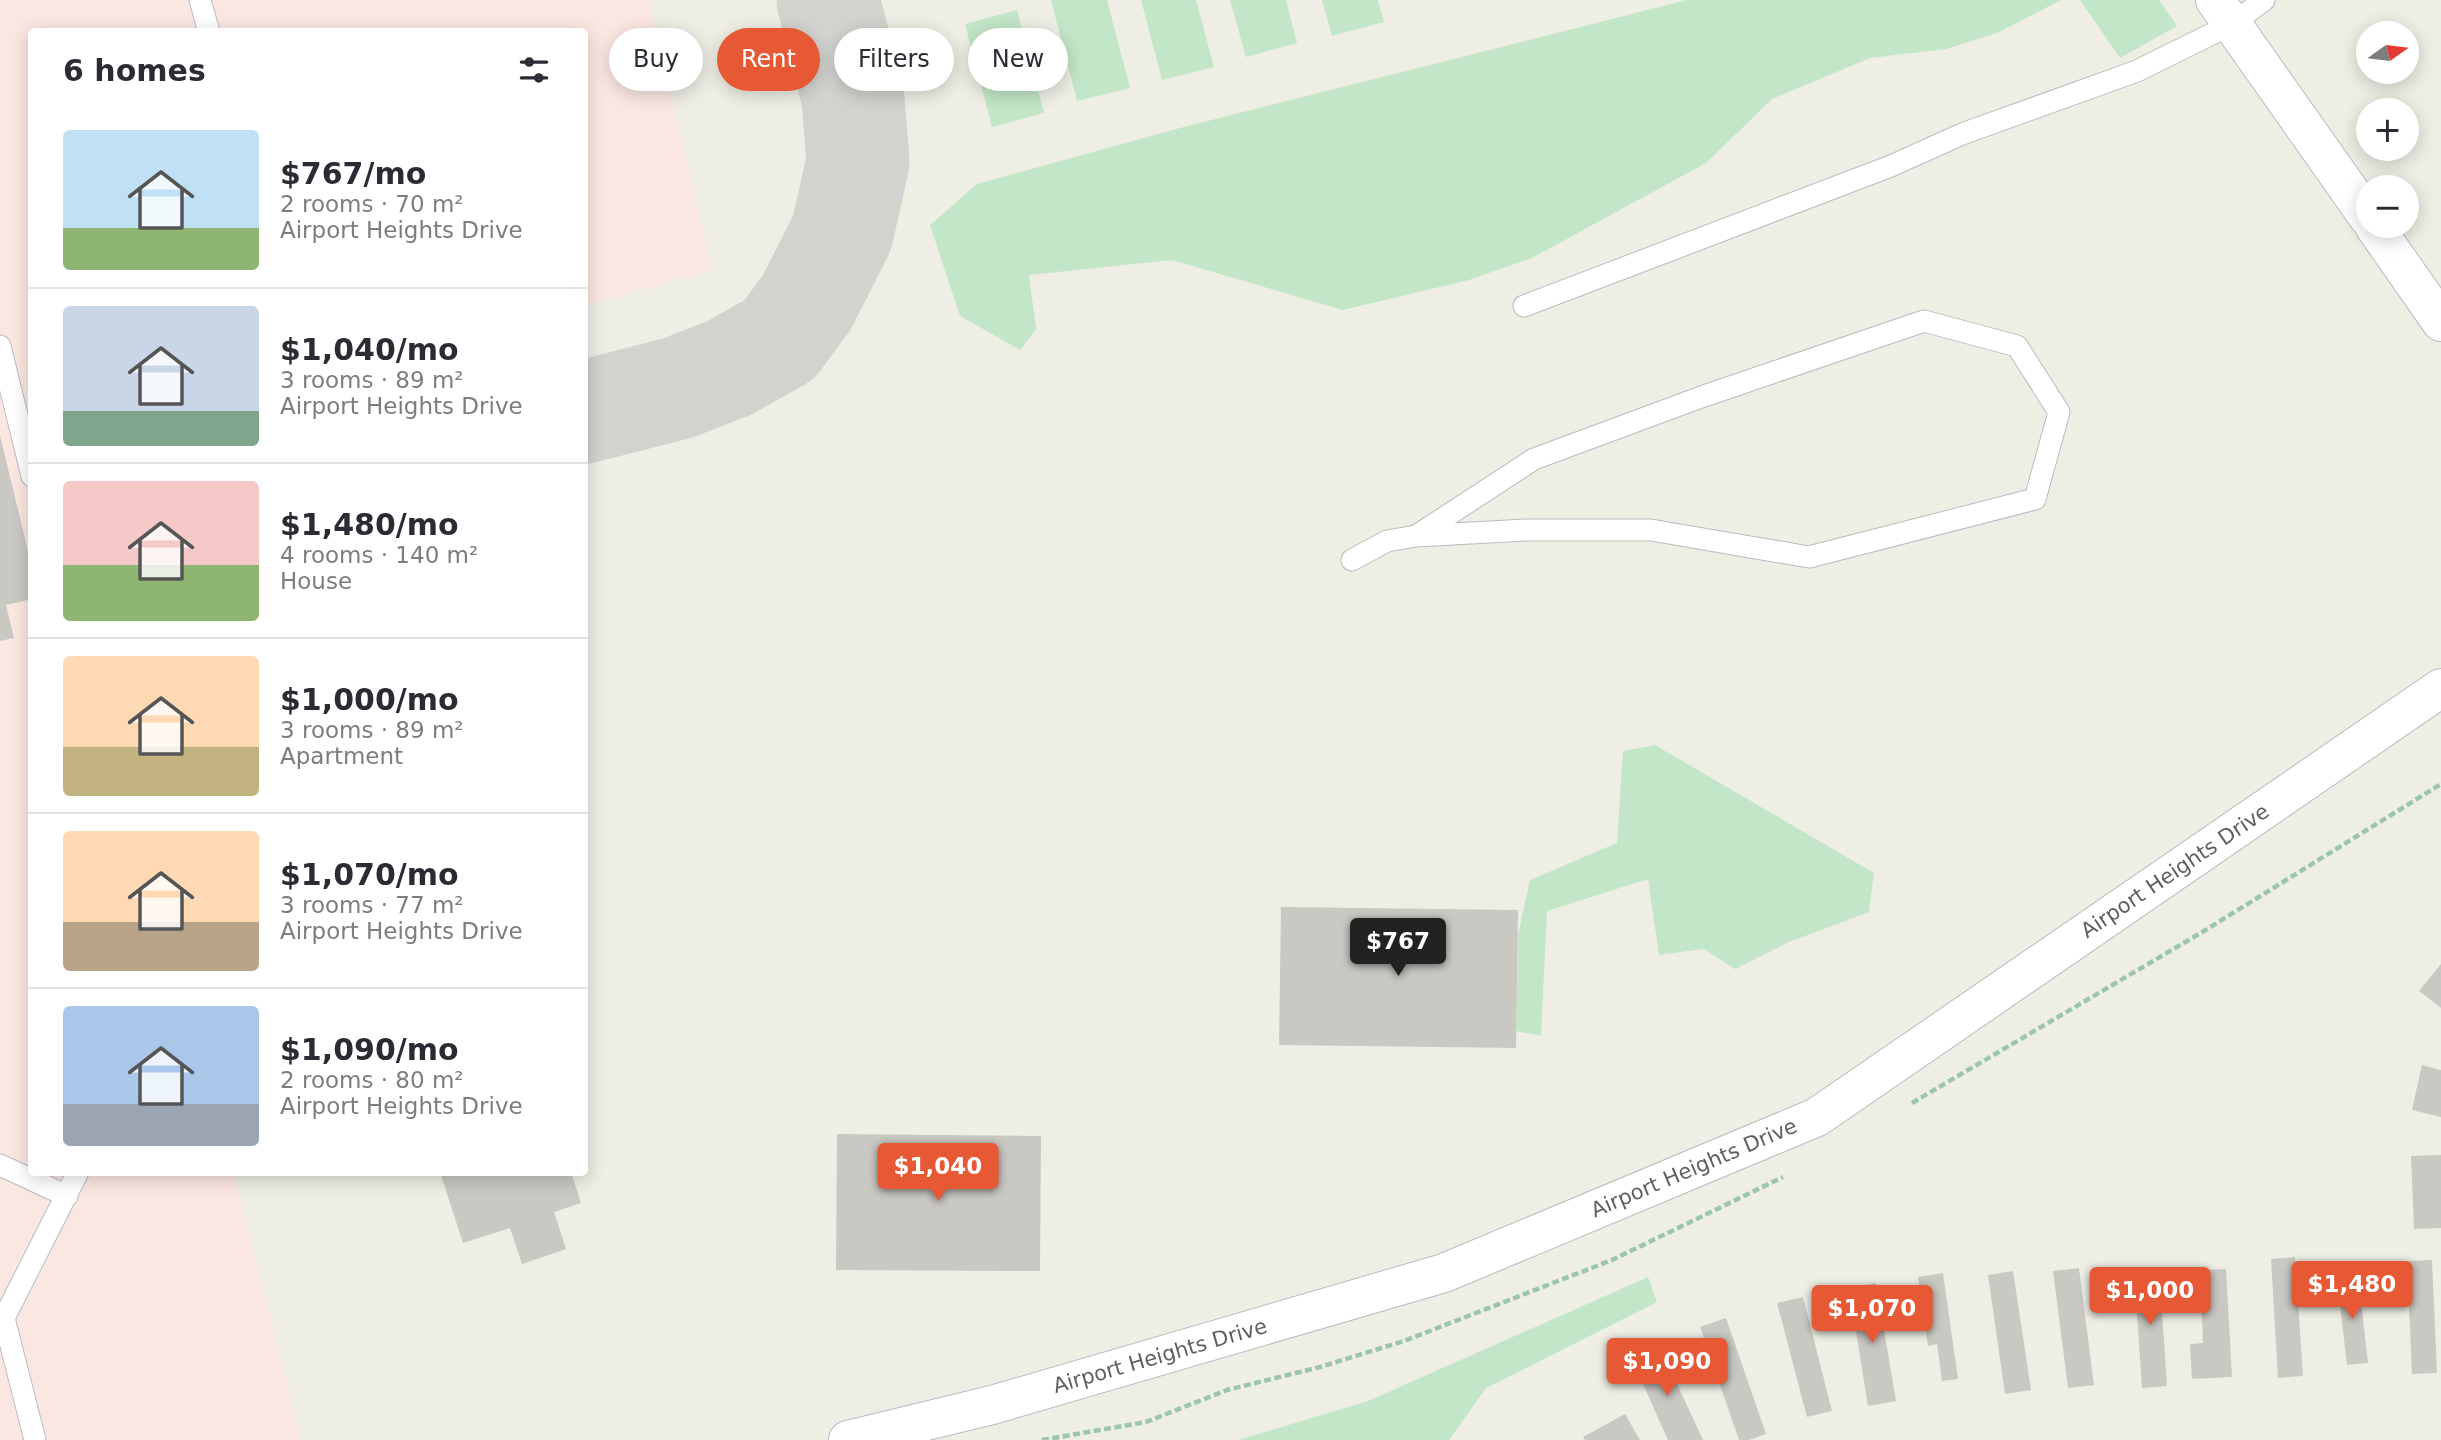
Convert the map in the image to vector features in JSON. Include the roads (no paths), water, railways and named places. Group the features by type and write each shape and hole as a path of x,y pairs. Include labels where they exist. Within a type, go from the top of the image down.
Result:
{"street":[{"path":"2223,12 2356,201"},
{"path":"2382,238 2441,322"},
{"name":"Airport Heights Drive","path":"848,1440 992,1405 1444,1273 1817,1116 2441,688"}],"lane":[{"path":"200,0 208,28"},
{"path":"1524,306 1891,166 1962,134 2137,71 2223,12 2263,0"},
{"path":"1352,560 1387,541 1416,536 1526,530 1651,530 1809,557 2035,499 2059,412 2017,346 1924,321 1704,396 1534,459 1416,536"},
{"path":"0,346 28,460"},
{"path":"0,1165 67,1196"},
{"path":"35,1440 2,1320 76,1176"}]}
